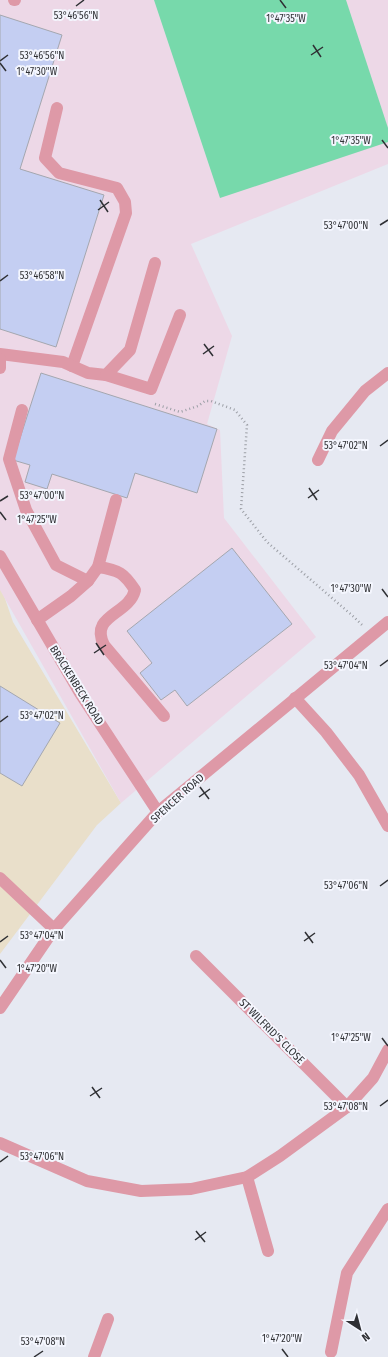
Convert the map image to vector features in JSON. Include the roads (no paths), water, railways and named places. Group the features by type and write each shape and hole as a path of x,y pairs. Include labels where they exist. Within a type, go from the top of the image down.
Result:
{"street":[{"path":"57,108 45,158 59,173 117,188 124,202 126,213 72,366"},
{"path":"106,375 130,350 155,263"},
{"path":"0,354 63,362 88,373 106,375 151,389 180,315"},
{"path":"0,359 0,368"},
{"path":"318,460 332,431 366,391 388,373"},
{"path":"22,410 9,459 26,510 56,564 88,581"},
{"path":"37,620 88,581 98,567 116,500"},
{"name":"BRACKENBECK ROAD","path":"0,556 80,693 158,812"},
{"path":"98,567 115,569 127,577 135,590 133,599 103,623 100,629 100,637 104,645 164,716"},
{"name":"SPENCER ROAD","path":"0,1008 54,929 158,812 388,622"},
{"path":"295,698 326,732 359,775 388,826"},
{"path":"0,878 54,929"},
{"name":"ST WILFRID'S CLOSE","path":"196,956 347,1107"},
{"path":"0,1143 87,1181 141,1191 191,1189 247,1177 280,1156 347,1107 373,1078 388,1050"},
{"path":"247,1177 268,1251"},
{"path":"331,1352 347,1273 388,1208"},
{"path":"94,1357 108,1319"}]}
